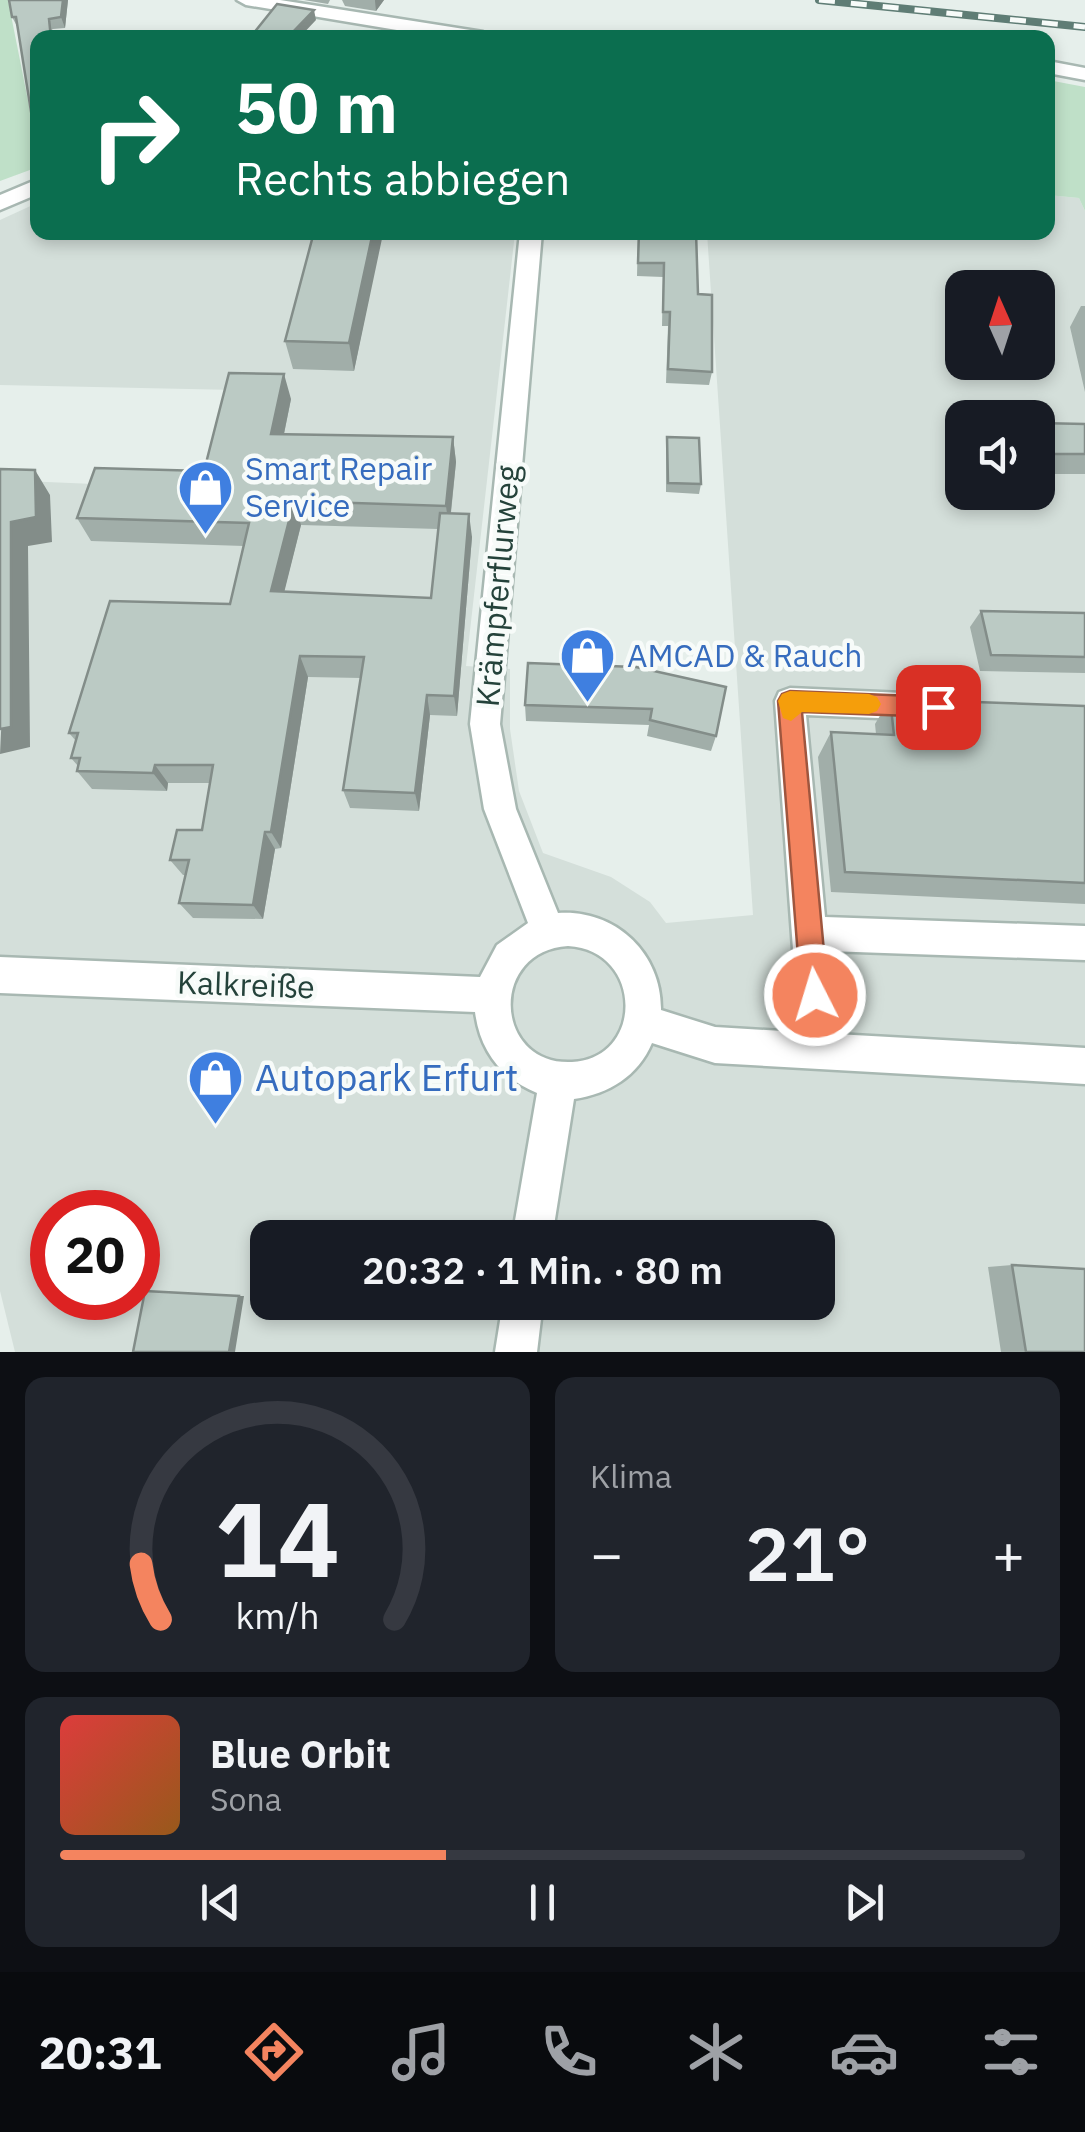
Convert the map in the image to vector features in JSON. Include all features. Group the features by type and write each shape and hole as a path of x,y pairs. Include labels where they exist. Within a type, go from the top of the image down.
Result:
{"street":[{"path":"246,0 433,30"},
{"path":"1055,68 1085,74"},
{"path":"0,202 30,188"},
{"name":"Krämpferflurweg","path":"531,240 485,724 500,809 548,930"},
{"path":"820,1051 790,701 967,708"},
{"path":"572,928 596,934 618,948 634,967 642,991 642,1022 622,1059 603,1073 582,1080 558,1081 535,1073 508,1050 494,1018 492,995 498,973 510,953 548,930 572,928"},
{"path":"810,933 1085,942"},
{"name":"Kalkreiße","path":"0,975 492,995"},
{"path":"642,1022 715,1045 1085,1066"},
{"path":"535,1220 558,1081"},
{"path":"516,1352 520,1320"}],"shaded area":[{"path":"1055,196 1079,198 1085,211 1085,1352 15,1352 0,1291 0,480 211,489 236,390 0,385 0,220 30,206 30,240 514,240 466,666 510,669 510,729 519,791 543,853 611,877 650,902 666,923 753,915 707,240 1055,240"}],"green space":[{"path":"0,0 8,0 30,111 30,170 0,181"},
{"path":"1055,81 1085,87 1085,211 1079,198 1055,196"}],"building":[{"path":"9,0 63,0 61,17 49,19 50,30 30,30 30,105 16,17 12,17"},
{"path":"277,4 314,10 295,30 256,30"},
{"path":"312,240 371,240 349,343 285,341"},
{"path":"639,240 696,240 698,294 712,295 712,372 668,369 670,312 663,312 664,263 638,263"},
{"path":"229,373 284,374 271,434 453,437 446,506 294,501 271,591 431,598 440,513 469,514 454,696 427,695 415,793 343,790 364,657 300,656 271,832 265,832 253,905 179,903 189,860 170,860 177,830 202,830 213,765 155,765 153,773 77,771 80,758 71,758 78,733 69,733 110,601 230,604 249,523 77,518 95,468 204,471"},
{"path":"1055,423 1085,424 1085,454 1055,454"},
{"path":"667,437 699,438 701,484 668,483"},
{"path":"0,469 35,470 36,517 11,522 11,727 0,729"},
{"path":"981,611 1085,613 1085,657 991,655"},
{"path":"528,663 636,667 726,687 716,736 650,720 652,709 525,705"},
{"path":"890,699 1085,706 1085,883 845,872 831,732 894,735"},
{"path":"1012,1265 1085,1269 1085,1352 1026,1352"},
{"path":"160,1292 239,1296 229,1352 133,1352 139,1320 160,1320"}],"railway":[{"path":"819,0 1085,27"}],"slow traffic":[{"path":"791,710 790,701 869,704"}],"place":[{"name":"Smart Repair Service","path":"206,536"},
{"name":"AMCAD & Rauch","path":"588,705"},
{"name":"Autopark Erfurt","path":"216,1127"}],"route":[{"path":"815,995 790,701 938,707"}]}
